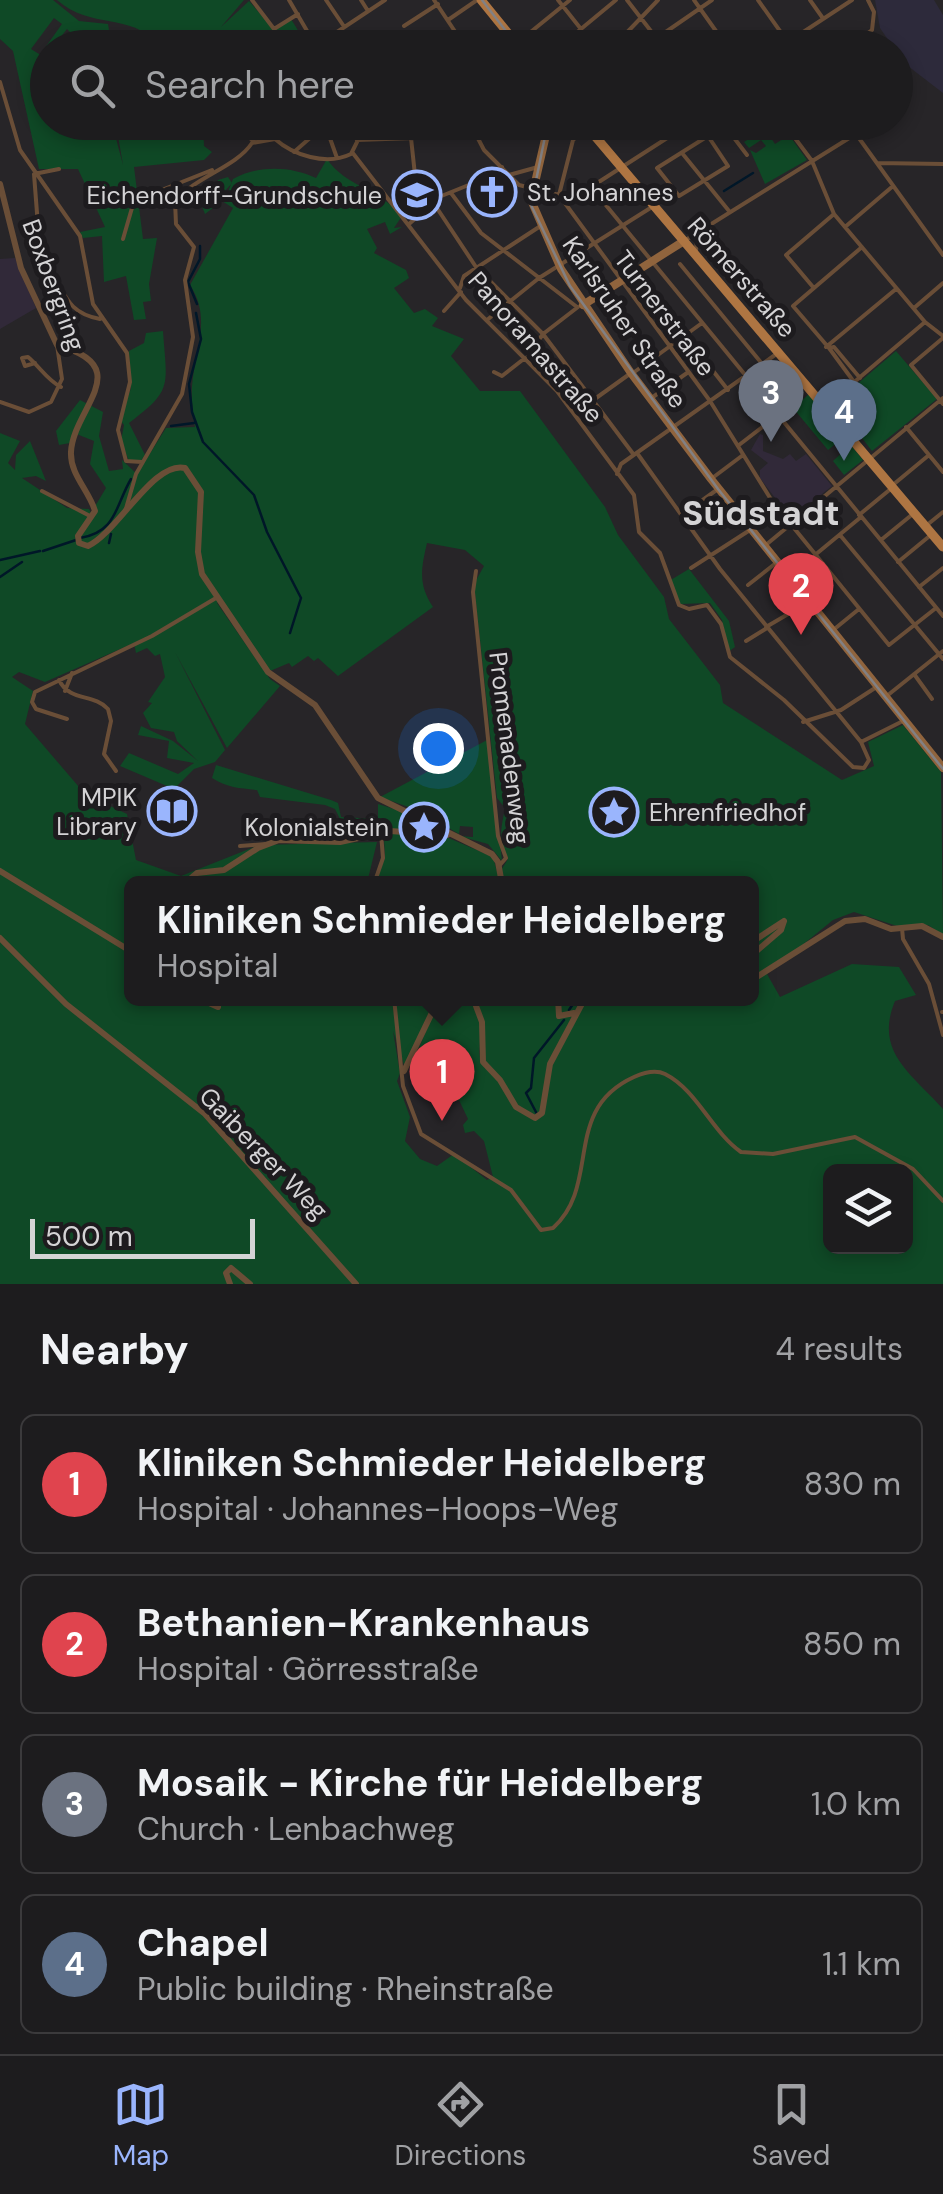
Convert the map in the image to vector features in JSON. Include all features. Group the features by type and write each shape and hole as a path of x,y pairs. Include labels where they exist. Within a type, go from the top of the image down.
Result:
{"main road":[{"path":"482,0 504,30"},
{"name":"Karlsruher Straße","path":"545,140 532,192 539,227 580,306 830,633 943,768"},
{"name":"Römerstraße","path":"596,140 943,547"},
{"path":"580,306 684,241"}],"street":[{"path":"252,0 274,29 298,14"},
{"path":"289,0 307,30"},
{"path":"326,0 344,27"},
{"path":"361,0 368,11"},
{"path":"340,30 384,0"},
{"path":"448,20 482,0"},
{"path":"558,0 582,28"},
{"path":"534,30 570,0"},
{"path":"580,30 616,0"},
{"path":"627,0 651,30"},
{"path":"629,30 658,0"},
{"path":"694,0 716,30"},
{"path":"669,30 712,0"},
{"path":"758,0 779,30"},
{"path":"810,0 822,17"},
{"path":"807,30 840,2 852,0"},
{"path":"868,0 874,12 872,30"},
{"path":"404,26 436,2 454,30"},
{"path":"0,82 17,143 34,174 80,236 90,292 100,318 128,358 130,382 118,430 123,455 136,474"},
{"path":"123,239 134,200 236,160 252,141 264,140"},
{"path":"276,140 294,152 337,158 352,152 357,140"},
{"path":"294,152 308,140"},
{"path":"331,140 337,158"},
{"path":"410,140 415,174 476,268 543,334 766,628 861,742 903,721"},
{"path":"479,140 509,175 532,192 559,195 591,187 664,140"},
{"path":"559,195 572,140"},
{"path":"700,140 659,165 658,173 680,196 729,163 712,140"},
{"path":"735,140 746,155"},
{"path":"763,547 942,401 911,365 943,337 925,322 834,214 812,161 797,140"},
{"path":"684,241 846,140"},
{"path":"860,140 943,255"},
{"name":"Panoramastraße","path":"352,152 460,290 557,391 634,495 639,532 660,553 678,604 686,608 707,605 720,624 730,657 784,700 856,769 868,763 861,742"},
{"path":"681,152 729,211"},
{"path":"876,162 943,164"},
{"path":"409,224 432,201 502,167"},
{"path":"509,175 538,167"},
{"path":"34,174 58,170"},
{"path":"125,512 136,474 179,402 192,341 184,280 194,247 177,226 175,201 212,170"},
{"path":"34,174 37,219"},
{"name":"Boxbergring","path":"0,184 21,268 57,345 60,387 54,399 38,410 23,411 0,402"},
{"path":"845,227 894,186"},
{"path":"591,187 943,616"},
{"path":"450,194 476,228 580,306 543,334 527,357 502,376 494,372"},
{"name":"Turnerstraße","path":"559,195 618,282 710,401 790,524 859,609 890,646 915,626"},
{"path":"487,320 540,278 654,206"},
{"path":"814,288 786,255 834,214"},
{"path":"452,276 464,276 539,227"},
{"path":"697,232 697,254"},
{"path":"857,380 834,347 828,347 792,306 862,247"},
{"path":"680,264 787,394"},
{"path":"444,311 460,290 464,276"},
{"path":"56,278 65,301 80,314 100,318"},
{"path":"914,308 943,283"},
{"path":"828,347 896,288"},
{"path":"39,308 65,301"},
{"path":"826,406 925,322"},
{"path":"578,411 702,323"},
{"path":"685,336 728,390"},
{"path":"57,345 82,354 97,378 94,398 74,436 71,454 75,473 94,507 92,521 78,537 84,546 108,535 162,472 178,466 186,469 201,490 198,561 216,598 270,675 317,707 372,792 428,820 448,835 491,853 501,876"},
{"path":"610,465 621,464 636,454 780,351"},
{"path":"35,363 60,387"},
{"path":"650,399 688,372"},
{"path":"739,445 778,415"},
{"path":"906,427 943,472"},
{"path":"710,479 744,454"},
{"path":"815,555 929,455"},
{"path":"936,463 943,457"},
{"path":"132,464 142,462"},
{"path":"616,474 621,464"},
{"path":"683,514 718,489"},
{"path":"42,491 86,510 92,521"},
{"path":"898,562 943,512"},
{"path":"881,540 914,513"},
{"path":"691,568 750,530"},
{"path":"840,535 942,654 884,698"},
{"path":"748,585 776,563"},
{"path":"919,587 943,568"},
{"name":"Promenadenweg","path":"476,571 472,590 498,832 506,858 499,866"},
{"path":"68,719 42,713 32,702 36,690 152,636 216,598"},
{"path":"746,642 807,603"},
{"path":"915,626 943,604"},
{"path":"830,633 859,609"},
{"path":"65,691 72,673"},
{"path":"914,674 932,699"},
{"path":"59,680 65,691 108,709 110,722 104,754 116,771"},
{"path":"803,722 838,711 875,688"},
{"path":"422,833 428,820"},
{"path":"240,846 290,839 340,842 381,834 448,835"},
{"path":"377,876 384,858 381,834"},
{"path":"193,876 197,872 226,869 266,844"},
{"path":"0,871 124,947"},
{"path":"759,976 843,922 864,919 888,928 927,927 943,938"},
{"path":"759,936 780,920 785,922 759,948"},
{"path":"902,928 929,984 943,1036"},
{"name":"Gaiberger Weg","path":"0,938 66,1004 205,1114 356,1284"},
{"path":"394,1006 403,1088 422,1136 511,1190 542,1230 557,1225 567,1211 592,1114 622,1084 652,1072 669,1076 741,1152 772,1154 855,1137 913,1169 943,1201"},
{"path":"404,1071 435,1006"},
{"path":"476,1006 482,1022 482,1062 499,1078 516,1107 532,1118 541,1114 550,1064 579,1006"},
{"path":"559,1006 560,1017 575,1012"},
{"path":"230,1284 226,1276 229,1268 250,1284"}],"shaded area":[{"path":"875,0 934,0 943,15 943,93 913,70 913,30 880,28"},
{"path":"15,258 36,308 0,329 0,259"},
{"path":"760,434 763,451 783,459 790,454 796,461 806,454 832,486 791,519 760,478 760,470 768,463 751,450"}],"green space":[{"path":"0,0 53,0 79,21 108,24 109,30 58,30 62,24 54,18 45,30 30,30 30,128 13,51 0,39"},
{"path":"57,0 244,0 221,27 249,1 274,30 139,30 70,9"},
{"path":"291,19 298,30 274,30"},
{"path":"33,140 116,140 123,165 119,140 204,140 204,146 212,152 204,160 134,167 143,239 157,238 149,284 151,301 143,302 146,319 134,320 126,276 104,282 102,236 83,238 80,232 105,227 78,169 39,169"},
{"path":"747,140 761,140 749,148 744,142"},
{"path":"761,140 772,140 775,144 793,140 807,160 765,184 750,150 756,153 766,146"},
{"path":"327,159 343,176 393,207 402,216 394,228 402,227 390,234 385,222 367,229 377,248 374,253 406,270 409,278 394,288 414,313 425,309 438,318 432,326 464,339 451,356 480,391 520,391 605,507 618,535 664,597 669,619 720,685 723,703 842,780 874,766 868,742 903,725 941,772 943,935 928,925 897,926 854,912 833,920 767,974 780,997 852,964 899,967 916,995 895,1001 889,1034 899,1061 943,1109 943,1284 0,1284 0,433 20,441 8,463 15,470 16,455 30,441 46,481 36,476 22,478 67,508 89,509 91,513 106,488 90,464 94,441 74,433 70,443 59,445 56,431 80,400 103,412 99,436 109,471 123,469 122,460 137,474 166,428 195,427 192,386 201,322 197,297 190,285 233,208 222,201 205,214 199,199 214,190 218,180 228,177 232,182 253,171 296,171 316,178","holes":["427,543 465,550 484,566 474,584 497,798 505,808 502,839 508,859 498,875 493,857 444,836 389,833 384,837 385,857 378,876 759,876 759,1006 477,1006 481,1025 474,1006 437,1006 412,1064 430,1063 448,1103 459,1100 468,1119 463,1125 465,1133 474,1131 484,1141 493,1177 487,1180 454,1154 437,1166 420,1159 405,1141 410,1117 397,1081 400,1073 393,1031 404,1065 434,1006 124,1006 124,876 181,876 136,860 127,814 85,794 25,724 33,691 12,677 19,672 45,682 134,643 136,653 147,648 155,656 160,654 165,677 143,713 151,728 174,732 177,741 198,761 173,741 141,726 138,735 169,741 167,758 194,763 178,774 129,753 120,766 174,789 194,769 215,762 225,750 175,652 227,748 280,686 270,679 217,603 221,600 270,671 289,663 292,667 308,656 314,661 318,658 338,676 433,607 422,576"]},
{"path":"163,331 164,386 153,403 129,423 145,455 141,461 129,461 121,441 124,425 120,420 131,388 129,351 144,343 146,333"},
{"path":"896,351 937,399 872,451 835,403"},
{"path":"809,394 863,460 844,475 833,461 845,450 838,442 828,450 793,408"},
{"path":"689,569 729,621 735,647 728,652 722,620 710,603 680,604 669,581"},
{"path":"489,739 502,861 488,844 459,836 473,837 473,827 460,826 459,834 417,810 380,797"},
{"path":"216,765 331,800 338,803 341,817 378,819 378,804 407,813 424,825 419,831 340,826 345,820 340,819 335,809 325,805 260,797 257,790 218,781 212,778"},
{"path":"377,842 369,876 181,876 259,845"}],"waterway":[{"path":"724,191 753,173"},
{"path":"197,304 188,282 200,259 200,246"},
{"path":"196,313 201,339 189,384 192,412 203,442 254,495 267,532 301,598 290,633"},
{"path":"171,426 194,423"},
{"path":"80,538 108,524 131,479"},
{"path":"109,543 111,534"},
{"path":"43,551 76,540"},
{"path":"0,560 40,551"},
{"path":"0,577 22,562"},
{"path":"569,1010 572,1006"},
{"path":"537,1114 526,1093 531,1088 534,1058 564,1020"}],"tram line":[{"path":"482,0 505,30"},
{"path":"544,140 531,205 570,286 718,489 943,769"}],"place":[{"name":"St. Johannes","path":"492,192"},
{"name":"Eichendorff-Grundschule","path":"417,195"},
{"name":"Mosaik - Kirche für Heidelberg","path":"771,442"},
{"name":"Chapel","path":"844,461"},
{"name":"Bethanien-Krankenhaus","path":"801,635"},
{"name":"MPIK Library","path":"172,811"},
{"name":"Ehrenfriedhof","path":"614,812"},
{"name":"Kolonialstein","path":"424,827"},
{"name":"Kliniken Schmieder Heidelberg","path":"442,1121"}],"district":[{"name":"Südstadt","path":"761,513"}]}
